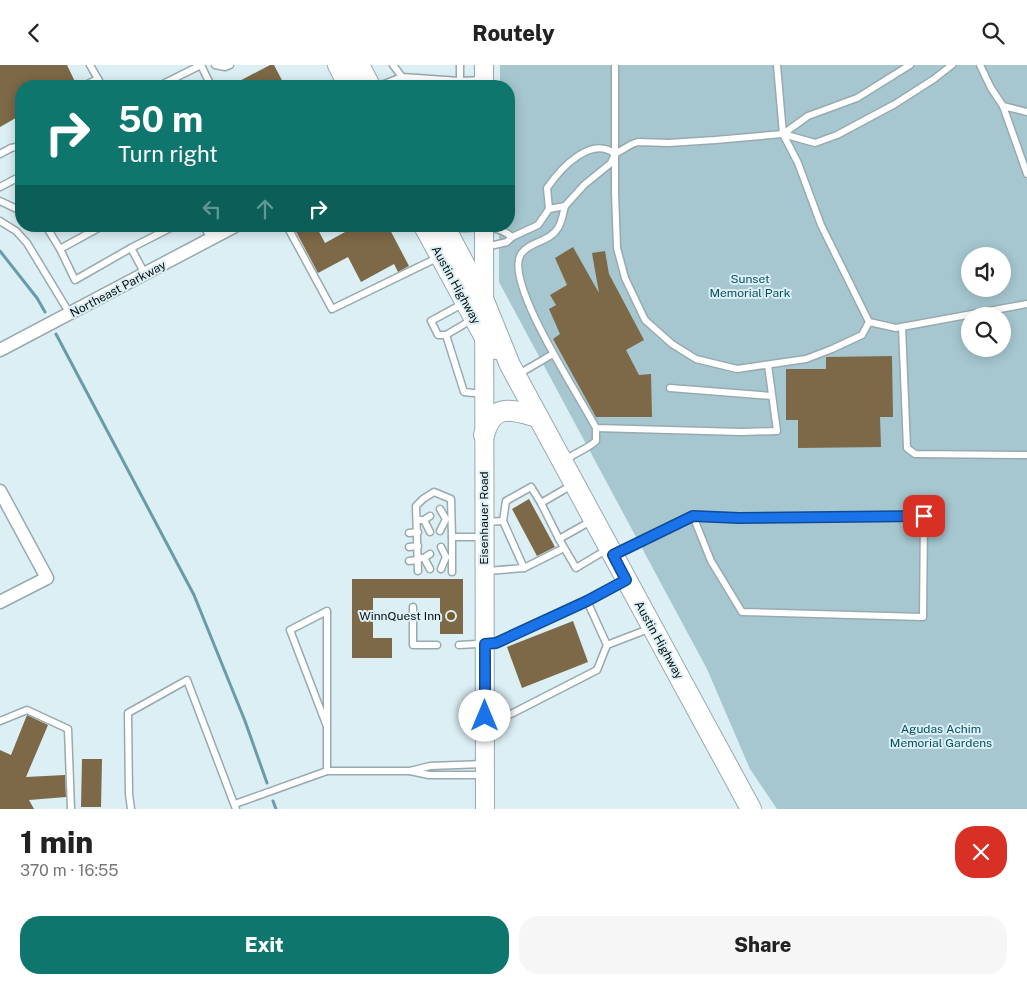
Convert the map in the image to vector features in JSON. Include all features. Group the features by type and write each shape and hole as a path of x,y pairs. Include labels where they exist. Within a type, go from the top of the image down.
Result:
{"main road":[{"name":"Austin Highway","path":"427,232 441,256 478,310 513,370 751,809"},
{"name":"Austin Highway","path":"448,232 478,310 513,370"},
{"name":"Eisenhauer Road","path":"484,232 478,310 484,394 485,809"},
{"path":"484,435 487,424 498,411 509,409 538,417"}],"street":[{"name":"Northeast Parkway","path":"0,350 224,232"},
{"path":"0,491 47,578 0,602"}],"lane":[{"path":"90,65 98,79"},
{"path":"171,80 201,65 208,80"},
{"path":"215,65 225,67 230,65"},
{"path":"393,65 402,77"},
{"path":"456,80 460,65"},
{"path":"614,65 617,248 624,278 645,320 672,344 696,359 737,369 806,359 862,335 869,322"},
{"path":"777,65 783,134 798,163 821,225 869,322 896,329 1027,304"},
{"path":"783,134 808,116 857,98 910,65"},
{"path":"562,462 572,455 588,449 596,441 596,428 553,354 530,307 520,280 518,267 520,255 529,247 546,239 558,229 565,206 584,185 611,163 615,154 638,142 669,143 783,134 815,143 837,135 895,104 952,65"},
{"path":"980,65 991,88 1003,106 1027,174"},
{"path":"394,80 402,77 436,80"},
{"path":"467,80 484,77"},
{"path":"1003,106 1027,112"},
{"path":"0,154 15,147"},
{"path":"550,209 547,187 560,170 581,154 598,147 608,149 615,154"},
{"path":"0,187 15,179"},
{"path":"0,201 15,208"},
{"path":"484,248 507,242 512,237 538,225 550,209 565,206"},
{"path":"0,221 15,230"},
{"path":"17,232 27,243 70,314"},
{"path":"50,232 75,280 162,232"},
{"path":"60,249 91,232"},
{"path":"207,232 211,239"},
{"path":"291,232 332,309 441,256"},
{"path":"504,232 512,237"},
{"path":"131,248 145,274"},
{"path":"478,310 446,335 438,335 431,321 478,310"},
{"path":"902,327 907,448 915,454 1027,455"},
{"path":"446,335 464,392 484,394"},
{"path":"513,370 553,354"},
{"path":"596,428 742,432 777,431 768,365"},
{"path":"670,388 772,397"},
{"path":"541,503 574,484"},
{"path":"524,568 503,521 506,501 531,487 576,568 693,516 739,518 924,516 923,617 742,611 711,561 693,516"},
{"path":"430,531 426,518 416,506 422,499 434,492 451,499 440,531"},
{"path":"441,569 444,555 452,537 444,517"},
{"path":"426,518 418,533 418,547 425,556 430,569"},
{"path":"559,539 593,520"},
{"path":"452,537 484,529 503,521"},
{"path":"409,533 418,533"},
{"path":"409,547 418,547"},
{"path":"485,572 524,568 564,548"},
{"path":"444,555 452,572"},
{"path":"409,561 425,556"},
{"path":"418,571 425,556"},
{"path":"459,645 496,643 587,601 626,580"},
{"path":"485,716 511,714 597,670 607,645 587,601"},
{"path":"413,607 413,645 436,645"},
{"path":"326,724 290,630 327,611 327,771"},
{"path":"607,645 652,627"},
{"path":"131,809 129,794 128,713 187,681 235,807 327,771 410,771 429,775 485,770"},
{"path":"0,721 27,709 68,729 71,809"},
{"path":"410,771 430,765 485,770"}],"green space":[{"name":"Sunset Memorial Park","path":"500,65 1027,65 1027,809 777,809 750,769 707,669 499,282 499,232 515,232 515,80 500,80"}],"building":[{"path":"0,65 67,65 74,80 15,80 15,118 0,127"},
{"path":"270,65 274,65 282,80 241,80"},
{"path":"296,232 319,232 325,243 345,232 391,232 409,266 398,272 394,264 361,282 348,257 318,273"},
{"path":"573,247 599,293 592,253 605,251 609,274 644,340 626,350 639,375 651,374 652,417 596,417 553,339 560,334 549,309 556,305 550,295 567,285 555,258"},
{"path":"892,356 893,417 880,417 881,447 798,448 798,420 786,420 786,369 826,369 826,357"},
{"path":"529,499 555,547 537,556 512,509"},
{"name":"WinnQuest Inn","path":"352,579 463,579 463,634 440,634 440,598 373,598 373,638 392,638 392,658 352,658"},
{"path":"573,621 588,662 522,688 507,647"},
{"path":"27,715 48,725 26,777 65,775 66,797 29,800 34,809 0,809 0,750 11,755"},
{"path":"82,759 102,759 101,807 81,807"}],"waterway":[{"path":"0,251 37,298 45,312"},
{"path":"56,334 194,595 245,721 267,783"},
{"path":"273,801 276,809"}],"place":[{"name":"WinnQuest Inn","path":"451,616"}],"route":[{"path":"485,716 485,644 496,643 587,601 626,580 613,555 693,516 739,518 924,516"}],"park label":[{"name":"Agudas Achim Memorial Gardens","path":"941,736"}]}
